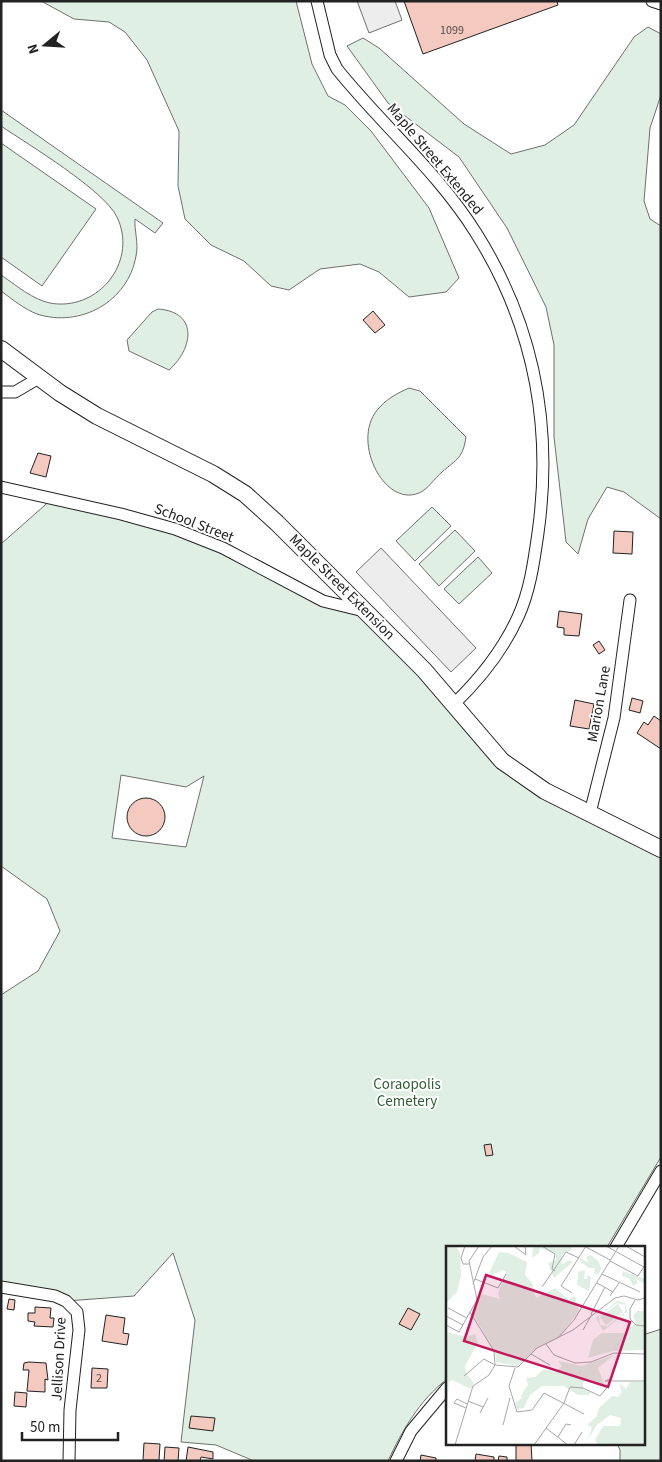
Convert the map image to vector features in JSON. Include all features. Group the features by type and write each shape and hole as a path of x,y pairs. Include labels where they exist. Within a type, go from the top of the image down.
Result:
{"street":[{"name":"Maple Street Extended","path":"317,1 330,55 337,69 446,192 476,233 516,312 536,378 542,420 542,507 527,593 518,617 489,665 454,705"},
{"path":"652,1 661,4"},
{"name":"Maple Street Extension","path":"1,350 39,378 97,416 213,474 240,490 277,523 424,670 502,761 546,791 661,848"},
{"path":"1,392 15,392 39,378"},
{"name":"School Street","path":"1,487 121,514 174,529 222,548 323,601 366,612"},
{"name":"Marion Lane","path":"590,813 614,718 630,600"},
{"path":"617,1246 661,1171"},
{"name":"Jellison Drive","path":"1,1287 55,1296 66,1300 77,1312 79,1330 70,1410 70,1461"},
{"path":"396,1461 411,1430 446,1389"}],"green space":[{"path":"41,1 296,1 312,64 328,96 345,105 371,131 429,208 459,278 446,292 409,297 379,272 360,264 320,269 289,290 271,286 244,261 211,245 185,219 178,186 179,131 147,60 125,32 109,22 74,19"},
{"path":"648,27 661,34 661,95 650,128 644,201 650,219 661,226 661,519 624,492 607,487 588,519 578,554 566,542 554,437 554,345 546,307 507,228 459,157 388,103 347,46 363,38 379,48 464,124 511,154 545,145 574,125 634,37"},
{"path":"1,110 163,223 155,233 135,219 137,251 131,272 123,286 112,298 100,307 85,314 53,317 37,314 18,304 1,291 1,275 28,294 42,301 58,304 74,303 89,297 102,288 112,277 119,264 123,249 122,233 117,217 109,206 65,168 1,126"},
{"path":"1,143 96,209 42,286 1,257"},
{"path":"158,309 171,312 180,317 186,324 188,333 183,352 169,370 129,351 127,340 152,312"},
{"path":"409,388 420,391 466,437 461,454 455,461 428,487 419,493 406,495 393,490 374,467 369,451 368,435 371,420 380,407 393,396"},
{"name":"Coraopolis Cemetery","path":"53,498 175,529 306,593 366,612 502,761 651,844 647,851 661,858 661,1157 608,1246 446,1246 446,1380 420,1406 388,1461 254,1461 216,1445 181,1442 195,1320 173,1253 134,1296 66,1301 1,1287 1,995 38,971 60,931 47,899 1,866 1,544","holes":["121,775 186,787 204,776 186,847 112,838"]},
{"path":"432,507 451,526 415,561 396,541"},
{"path":"455,530 475,551 439,586 419,564"},
{"path":"478,557 492,573 459,604 444,589"},
{"path":"661,1329 661,1461 620,1461 620,1450 617,1444 644,1444 644,1335"}],"shaded area":[{"path":"357,1 395,1 402,20 369,33"},
{"path":"381,548 476,648 451,672 356,572"}],"building":[{"path":"404,1 557,1 558,5 423,54"},
{"path":"373,311 385,325 375,333 363,320"},
{"path":"38,453 51,456 46,477 30,473"},
{"path":"614,531 633,532 632,554 613,553"},
{"path":"559,611 582,614 579,636 564,635 564,628 557,627"},
{"path":"599,641 605,650 599,654 593,645"},
{"path":"632,698 643,701 640,713 629,710"},
{"path":"575,700 594,704 589,729 570,726"},
{"path":"654,716 661,721 661,749 637,733 644,722 648,725"},
{"path":"146,798 153,799 159,804 164,810 164,824 159,830 153,835 146,836 139,835 133,830 128,824 127,817 128,810 133,804 139,799"},
{"path":"491,1144 493,1155 486,1156 484,1145"},
{"path":"9,1299 15,1300 14,1310 7,1309"},
{"path":"35,1307 51,1308 50,1318 54,1318 53,1327 34,1326 35,1322 28,1321 28,1313 35,1313"},
{"path":"408,1308 420,1314 411,1330 399,1324"},
{"path":"106,1315 125,1318 123,1333 129,1334 127,1345 102,1341"},
{"path":"24,1363 46,1363 48,1380 45,1379 45,1392 27,1391 29,1370 23,1370"},
{"path":"92,1368 108,1369 107,1388 91,1388"},
{"path":"15,1392 27,1393 26,1407 14,1406"},
{"path":"191,1416 215,1418 213,1431 189,1428"},
{"path":"144,1443 160,1444 159,1460 143,1460"},
{"path":"516,1444 531,1444 532,1461 516,1461"},
{"path":"165,1447 179,1448 178,1461 164,1461"},
{"path":"188,1447 213,1452 213,1459 201,1457 200,1461 186,1461"},
{"path":"476,1454 494,1457 494,1461 475,1461"},
{"path":"421,1455 436,1458 436,1461 420,1461"},
{"path":"499,1456 507,1457 507,1461 498,1461"}]}
